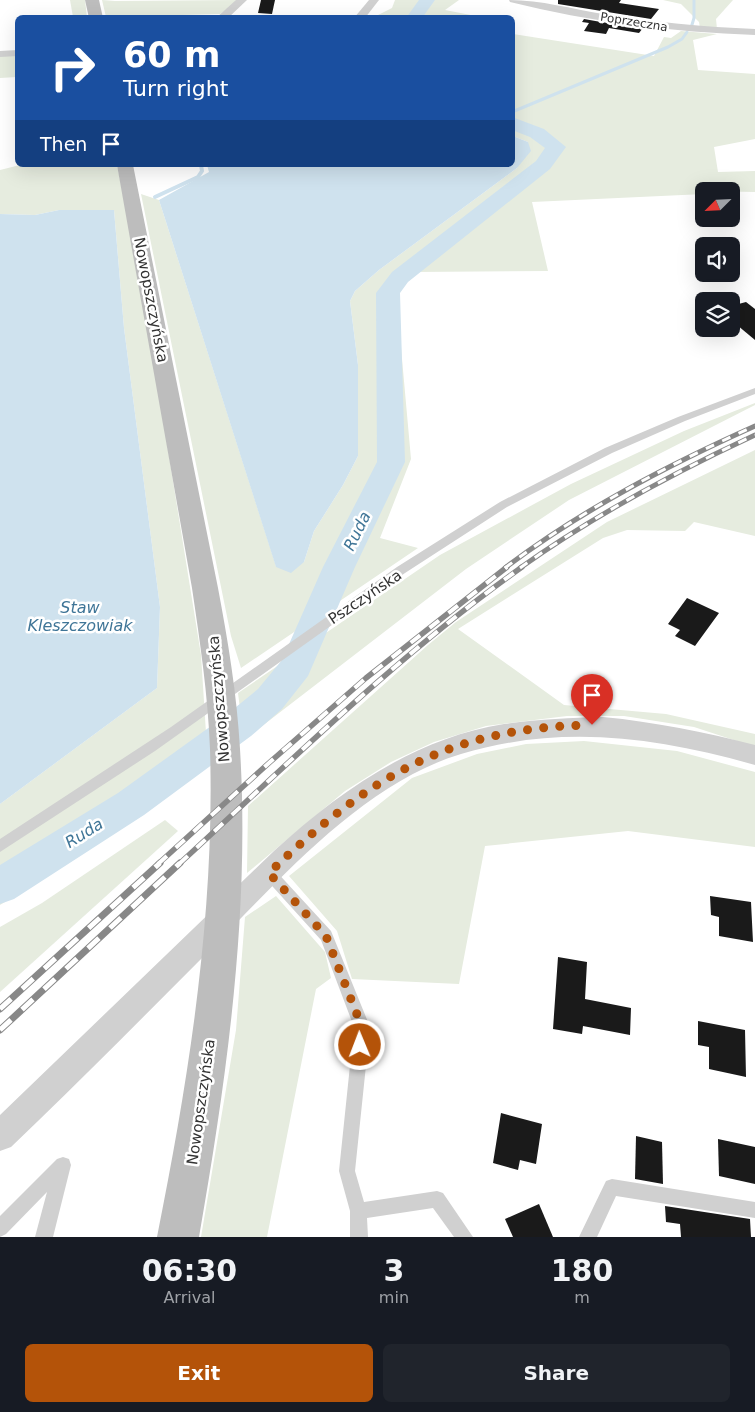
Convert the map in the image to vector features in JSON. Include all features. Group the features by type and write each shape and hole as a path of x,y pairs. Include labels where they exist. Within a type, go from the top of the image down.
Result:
{"main road":[{"path":"92,0 95,15"},
{"name":"Nowopszczyńska","path":"125,167 215,643 225,747 227,816 225,890 214,1004 197,1136 178,1237"}],"street":[{"path":"224,15 242,0"},
{"path":"362,15 374,0"},
{"name":"Poprzeczna","path":"514,0 596,16 668,27 755,32"},
{"path":"0,54 15,53"},
{"path":"0,1136 269,873 329,818 377,783 435,754 493,736 553,726 619,726 690,737 755,755"}],"lane":[{"name":"Pszczyńska","path":"0,846 200,713 284,652 470,525 566,471 678,420 755,391"},
{"path":"269,873 326,936 362,1027 347,1171 358,1211 359,1237"},
{"path":"0,1228 62,1165 44,1237"},
{"path":"588,1237 612,1187 755,1210"},
{"path":"358,1211 436,1199 464,1237"}],"shaded area":[{"path":"70,0 85,0 87,15 73,15"},
{"path":"102,0 239,0 220,14 106,15"},
{"path":"395,0 459,0 445,10 471,15 378,15 392,8"},
{"path":"663,0 733,0 716,19 717,29 700,28 699,22 681,4"},
{"path":"681,31 717,34 693,40 698,70 755,74 755,139 714,147 718,172 755,171 755,192 740,192 740,182 695,182 695,194 532,202 548,271 415,272 396,292 411,459 380,538 418,548 241,668 231,636 141,194 159,200 276,566 304,562 314,531 343,485 358,456 358,365 350,301 355,291 379,270 517,168 528,142 515,137 515,34 654,56 664,37 671,38"},
{"path":"15,55 15,77 0,78 0,56"},
{"path":"15,166 117,167 144,301 201,655 208,764 106,838 0,905 0,804 157,688 160,607 124,328 114,210 59,210 35,215 0,214 0,170"},
{"path":"755,403 755,405 569,500 466,569 244,740 238,693 440,555 571,484 684,431"},
{"path":"755,450 755,536 694,522 685,531 627,530 603,538 458,629 564,705 666,714 755,734 755,747 694,727 624,716 567,716 486,726 434,742 391,762 345,791 247,873 248,806 428,645 456,622 607,522"},
{"path":"584,741 677,751 755,772 755,847 628,831 485,846 459,984 352,979 337,931 289,876 412,778 477,754 526,744"},
{"path":"165,820 178,831 0,992 0,927 42,903"},
{"path":"276,896 325,952 331,978 316,989 267,1237 201,1237 236,1030 245,917"}],"water":[{"path":"515,137 528,142 531,151 517,168 379,270 355,291 350,301 358,365 358,456 343,485 314,531 304,562 291,573 276,567 159,200 209,172 208,167 515,167"},
{"name":"Staw Kleszczowiak","path":"59,210 114,210 124,328 160,607 157,688 0,804 0,214 35,215"}],"building":[{"path":"261,0 275,0 272,14 258,13"},
{"path":"558,0 621,0 619,3 659,9 651,19 558,4"},
{"path":"584,19 643,28 639,33 609,28 606,34 584,31 589,23 582,22"},
{"path":"746,302 755,309 755,340 740,328 740,304"},
{"path":"687,598 719,613 695,646 675,636 680,630 668,624"},
{"path":"710,896 751,902 753,942 719,936 719,917 711,915"},
{"path":"558,957 587,962 585,999 631,1008 630,1035 583,1026 582,1034 553,1029"},
{"path":"698,1021 745,1030 746,1077 709,1069 709,1047 698,1045"},
{"path":"501,1113 542,1124 536,1164 520,1160 518,1170 493,1163"},
{"path":"636,1136 662,1142 663,1184 635,1179"},
{"path":"718,1139 755,1147 755,1184 719,1176"},
{"path":"539,1204 553,1237 513,1237 505,1219"},
{"path":"665,1206 750,1219 751,1237 681,1237 680,1224 666,1222"}],"waterway":[{"name":"Ruda","path":"416,15 427,0"},
{"path":"691,28 694,18 694,0"},
{"path":"515,111 668,47 682,39 687,32"},
{"name":"Ruda","path":"0,886 131,804 238,726 270,699 296,667 339,567 391,462 388,293 400,277 543,165 556,147 537,133 515,124"},
{"path":"155,197 198,177 202,171 201,167"}],"railway":[{"path":"505,568 564,527 626,490 690,456 755,426"},
{"path":"520,568 634,496 694,464 755,435"},
{"path":"158,864 366,678 507,567"},
{"path":"179,864 388,673 476,601 522,567"},
{"path":"0,1009 160,863"},
{"path":"0,1030 180,863"}],"route":[{"path":"360,1045 362,1027 326,936 269,873 309,835 348,803 377,783 414,763 456,746 493,736 553,726 592,725"}]}
